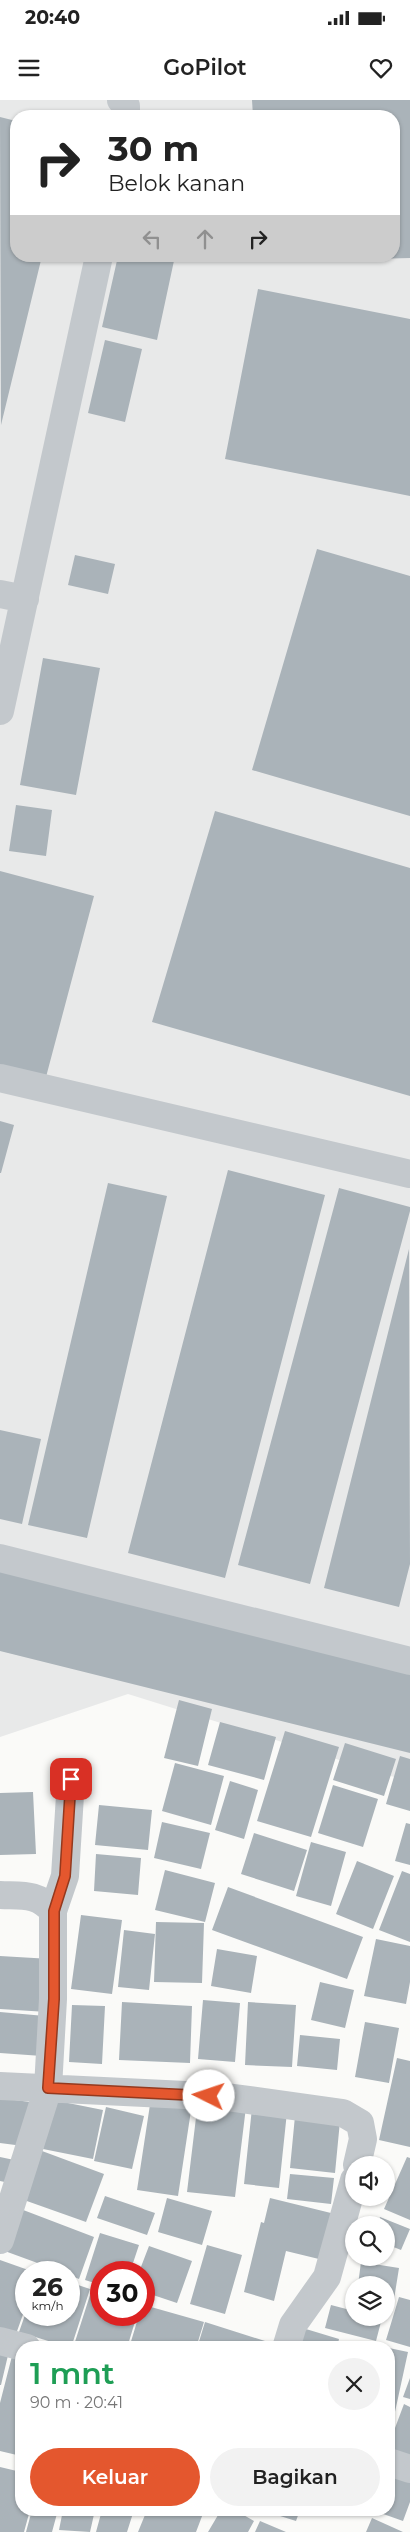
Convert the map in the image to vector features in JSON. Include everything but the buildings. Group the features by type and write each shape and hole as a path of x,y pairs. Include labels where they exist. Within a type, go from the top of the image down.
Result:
{"street":[{"path":"0,712 12,597 97,262"},
{"path":"0,1078 410,1174"},
{"path":"0,1558 410,1661"},
{"path":"0,2240 48,2088 54,1999 54,1911 65,1876 71,1779"},
{"path":"0,1895 36,1897 45,1902 54,1911"},
{"path":"0,2086 227,2097 343,2114 360,2123 362,2130 358,2156"},
{"path":"288,2341 293,2325 327,2276 347,2206"},
{"path":"0,2341 15,2345"},
{"path":"395,2464 410,2469"}],"shaded area":[{"path":"0,100 410,100 410,1782 128,1694 0,1737"}],"route":[{"path":"71,1779 65,1876 54,1911 54,1999 48,2088 209,2096"}]}
